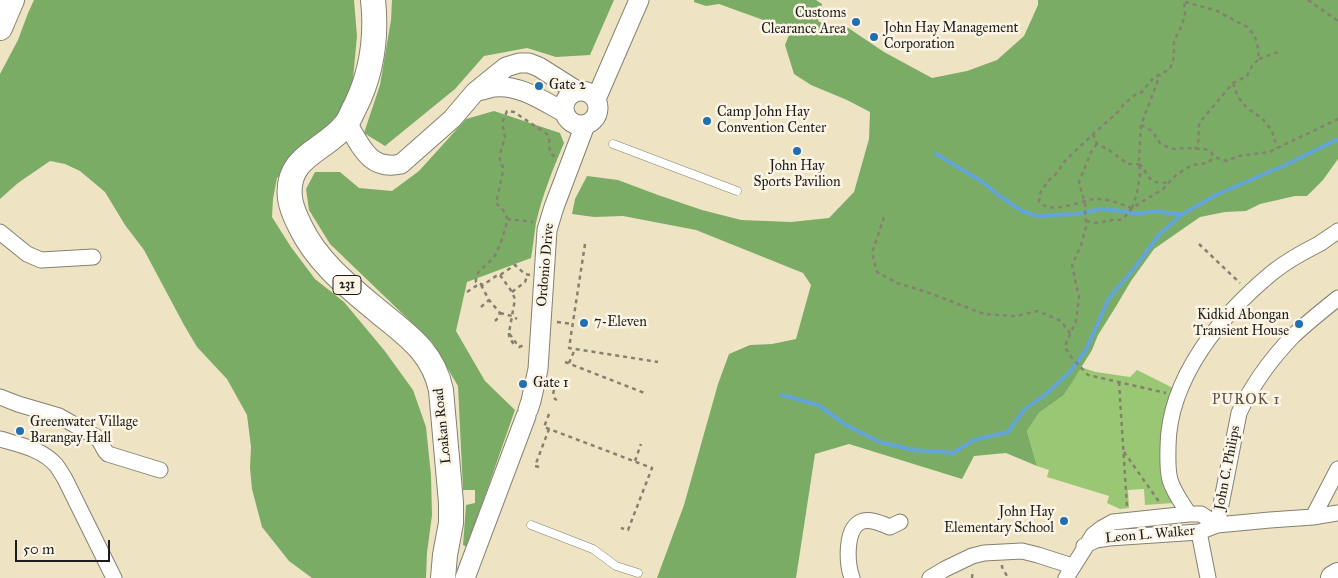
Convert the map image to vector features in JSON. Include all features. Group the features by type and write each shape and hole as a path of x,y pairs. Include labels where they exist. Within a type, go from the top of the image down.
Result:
{"main road":[{"path":"0,28 12,0"},
{"name":"Loakan Road","path":"373,0 375,13 374,40 371,64 365,86 347,123 298,165 292,175 290,199 305,236 315,252 349,286 402,330 419,347 431,363 438,377 441,390 451,503 451,523 443,578"},
{"path":"1334,578 1338,575"}],"street":[{"name":"Ordonio Drive","path":"465,578 531,401 538,368 547,230 585,125 590,123 597,115 596,99 639,0"},
{"path":"347,123 364,152 372,160 381,165 392,166 401,164 452,119 475,92 506,67 529,63 577,91 588,92 596,99"},
{"path":"475,92 494,87 520,90 564,112 570,122 585,125"},
{"path":"564,112 568,96 577,91"},
{"path":"1188,514 1174,489 1168,470 1168,437 1177,395 1193,363 1225,317 1274,271 1338,231"},
{"path":"0,232 27,254 41,260 93,257"},
{"name":"John C. Philips","path":"1217,525 1239,413 1247,396 1272,361 1294,336 1338,298"},
{"path":"0,397 59,416 100,440 105,452 108,454 160,470"},
{"path":"0,439 36,450 56,465 65,479 114,578"},
{"path":"1313,517 1338,469"},
{"name":"Leon L. Walker","path":"1084,546 1096,540 1109,538 1199,532 1217,525 1313,517 1338,513"},
{"name":"Leon L. Walker","path":"1069,572 1084,546 1093,535 1113,522 1201,514 1217,525"},
{"path":"852,578 847,551 850,536 855,527 863,521 874,521 890,528 900,522"},
{"path":"1199,532 1208,578"},
{"path":"930,578 972,556 984,553 1022,551 1038,555 1069,572"}],"lane":[{"path":"614,144 737,191"},
{"path":"531,525 593,550 616,566 638,573"}],"path":[{"path":"1308,0 1338,21"},
{"path":"1132,208 1102,199 1052,207 1045,206 1039,201 1041,191 1062,164 1118,112 1124,104 1136,94 1142,92 1153,78 1170,69 1174,57 1174,41 1185,14 1185,1 1215,10 1247,27 1257,42 1259,59"},
{"path":"1195,149 1200,139 1198,127 1200,122 1233,83 1247,76 1253,64 1259,59 1278,52"},
{"path":"1132,208 1140,174 1141,125 1160,75"},
{"path":"1233,83 1238,97 1248,108 1262,118 1272,131 1277,148"},
{"path":"517,319 500,313 489,300 480,284 476,282 477,274 493,258 499,248 507,219 505,212 496,203 504,171 500,162 500,154 505,137 502,124 507,111 514,112 546,134 549,138 550,153 560,161"},
{"path":"1141,125 1152,131 1160,143 1165,146 1174,149 1205,149 1211,152 1214,157 1227,161 1238,156 1269,152 1338,119"},
{"path":"1093,134 1097,144 1128,164 1139,164 1155,182 1168,183"},
{"path":"1097,144 1092,150 1079,182 1086,208 1086,221 1083,238 1072,265 1079,298 1076,321 1066,343 1066,349 1088,375 1177,395"},
{"path":"1086,221 1098,223 1110,219 1122,220 1132,208 1151,197 1176,175 1192,165 1208,163 1214,157"},
{"path":"884,217 872,253 877,272 897,283 927,292 984,314 1016,316 1038,311 1061,321 1070,334"},
{"path":"507,219 541,222"},
{"path":"585,244 569,348 658,362"},
{"path":"1199,244 1250,293"},
{"path":"467,292 515,265 527,275 535,275"},
{"path":"500,275 515,299 509,333 517,348 528,343"},
{"path":"512,292 526,281 527,275"},
{"path":"481,307 489,300"},
{"path":"495,320 500,313"},
{"path":"556,322 572,324"},
{"path":"569,363 575,349"},
{"path":"565,362 647,394"},
{"path":"1119,382 1127,509"},
{"path":"554,390 553,394 557,400"},
{"path":"549,414 544,427 652,468 628,530 621,528"},
{"path":"539,467 535,466 549,429"},
{"path":"634,461 641,444"},
{"path":"1123,451 1160,504"},
{"path":"972,578 973,567"},
{"path":"1002,567 1007,577"}],"green space":[{"path":"34,0 354,0 357,36 353,79 342,116 277,178 272,217 315,279 344,302 384,350 413,390 426,427 431,475 432,515 426,578 312,578 289,561 262,527 252,489 251,447 247,415 227,379 197,347 144,250 125,225 105,192 80,171 65,164 50,161 18,183 0,199 0,74 18,40"},
{"path":"392,0 614,0 590,55 556,57 527,48 484,56 455,89 385,146 364,133 380,85 391,20"},
{"path":"694,0 816,0 822,4 818,21 838,31 844,25 884,52 932,78 967,71 997,60 1024,36 1038,5 1038,0 1338,0 1338,159 1323,180 1307,196 1295,196 1260,204 1246,211 1225,212 1200,217 1154,249 1131,281 1064,395 1039,413 1027,431 1037,466 1006,453 974,456 962,479 849,444 815,454 796,578 657,578 684,505 718,384 729,354 750,345 772,344 796,339 811,285 803,273 696,230 623,216 594,217 572,214 575,199 587,176 618,180 702,210 741,220 791,222 829,218 854,192 869,139 870,112 811,85 794,74 785,45 791,30 719,4 706,6 694,2"},
{"path":"494,111 560,133 564,143 541,203 531,258 467,282 456,331 485,381 515,410 467,547 463,545 466,505 475,503 475,490 463,490 458,386 432,342 330,244 309,210 306,189 315,172 340,172 359,188 392,191 419,171 466,119"},
{"path":"1080,367 1096,372 1130,377 1137,370 1173,388 1162,466 1164,488 1173,503 1145,505 1144,489 1128,490 1129,508 1120,509 1107,503 1109,496 1047,477 1049,470 1037,466 1027,431 1039,413 1064,395"}],"waterway":[{"path":"782,395 818,405 846,425 879,442 914,450 953,453 974,440 1008,432 1024,410 1046,394 1070,372 1086,350 1109,298 1159,235 1182,214 1218,194 1283,166 1338,139"},
{"path":"936,154 981,181 1022,211 1037,216 1075,214 1099,209 1131,213 1148,211 1181,214"}],"place":[{"name":"Customs Clearance Area","path":"856,22"},
{"name":"John Hay Management Corporation","path":"874,37"},
{"name":"Gate 2","path":"539,86"},
{"name":"Camp John Hay Convention Center","path":"707,121"},
{"name":"John Hay Sports Pavilion","path":"797,151"},
{"name":"7-Eleven","path":"584,323"},
{"name":"Kidkid Abongan Transient House","path":"1299,324"},
{"name":"Gate 1","path":"523,384"},
{"name":"Greenwater Village Barangay Hall","path":"20,431"},
{"name":"John Hay Elementary School","path":"1064,521"}],"district":[{"name":"PUROK 1","path":"1246,400"}]}
